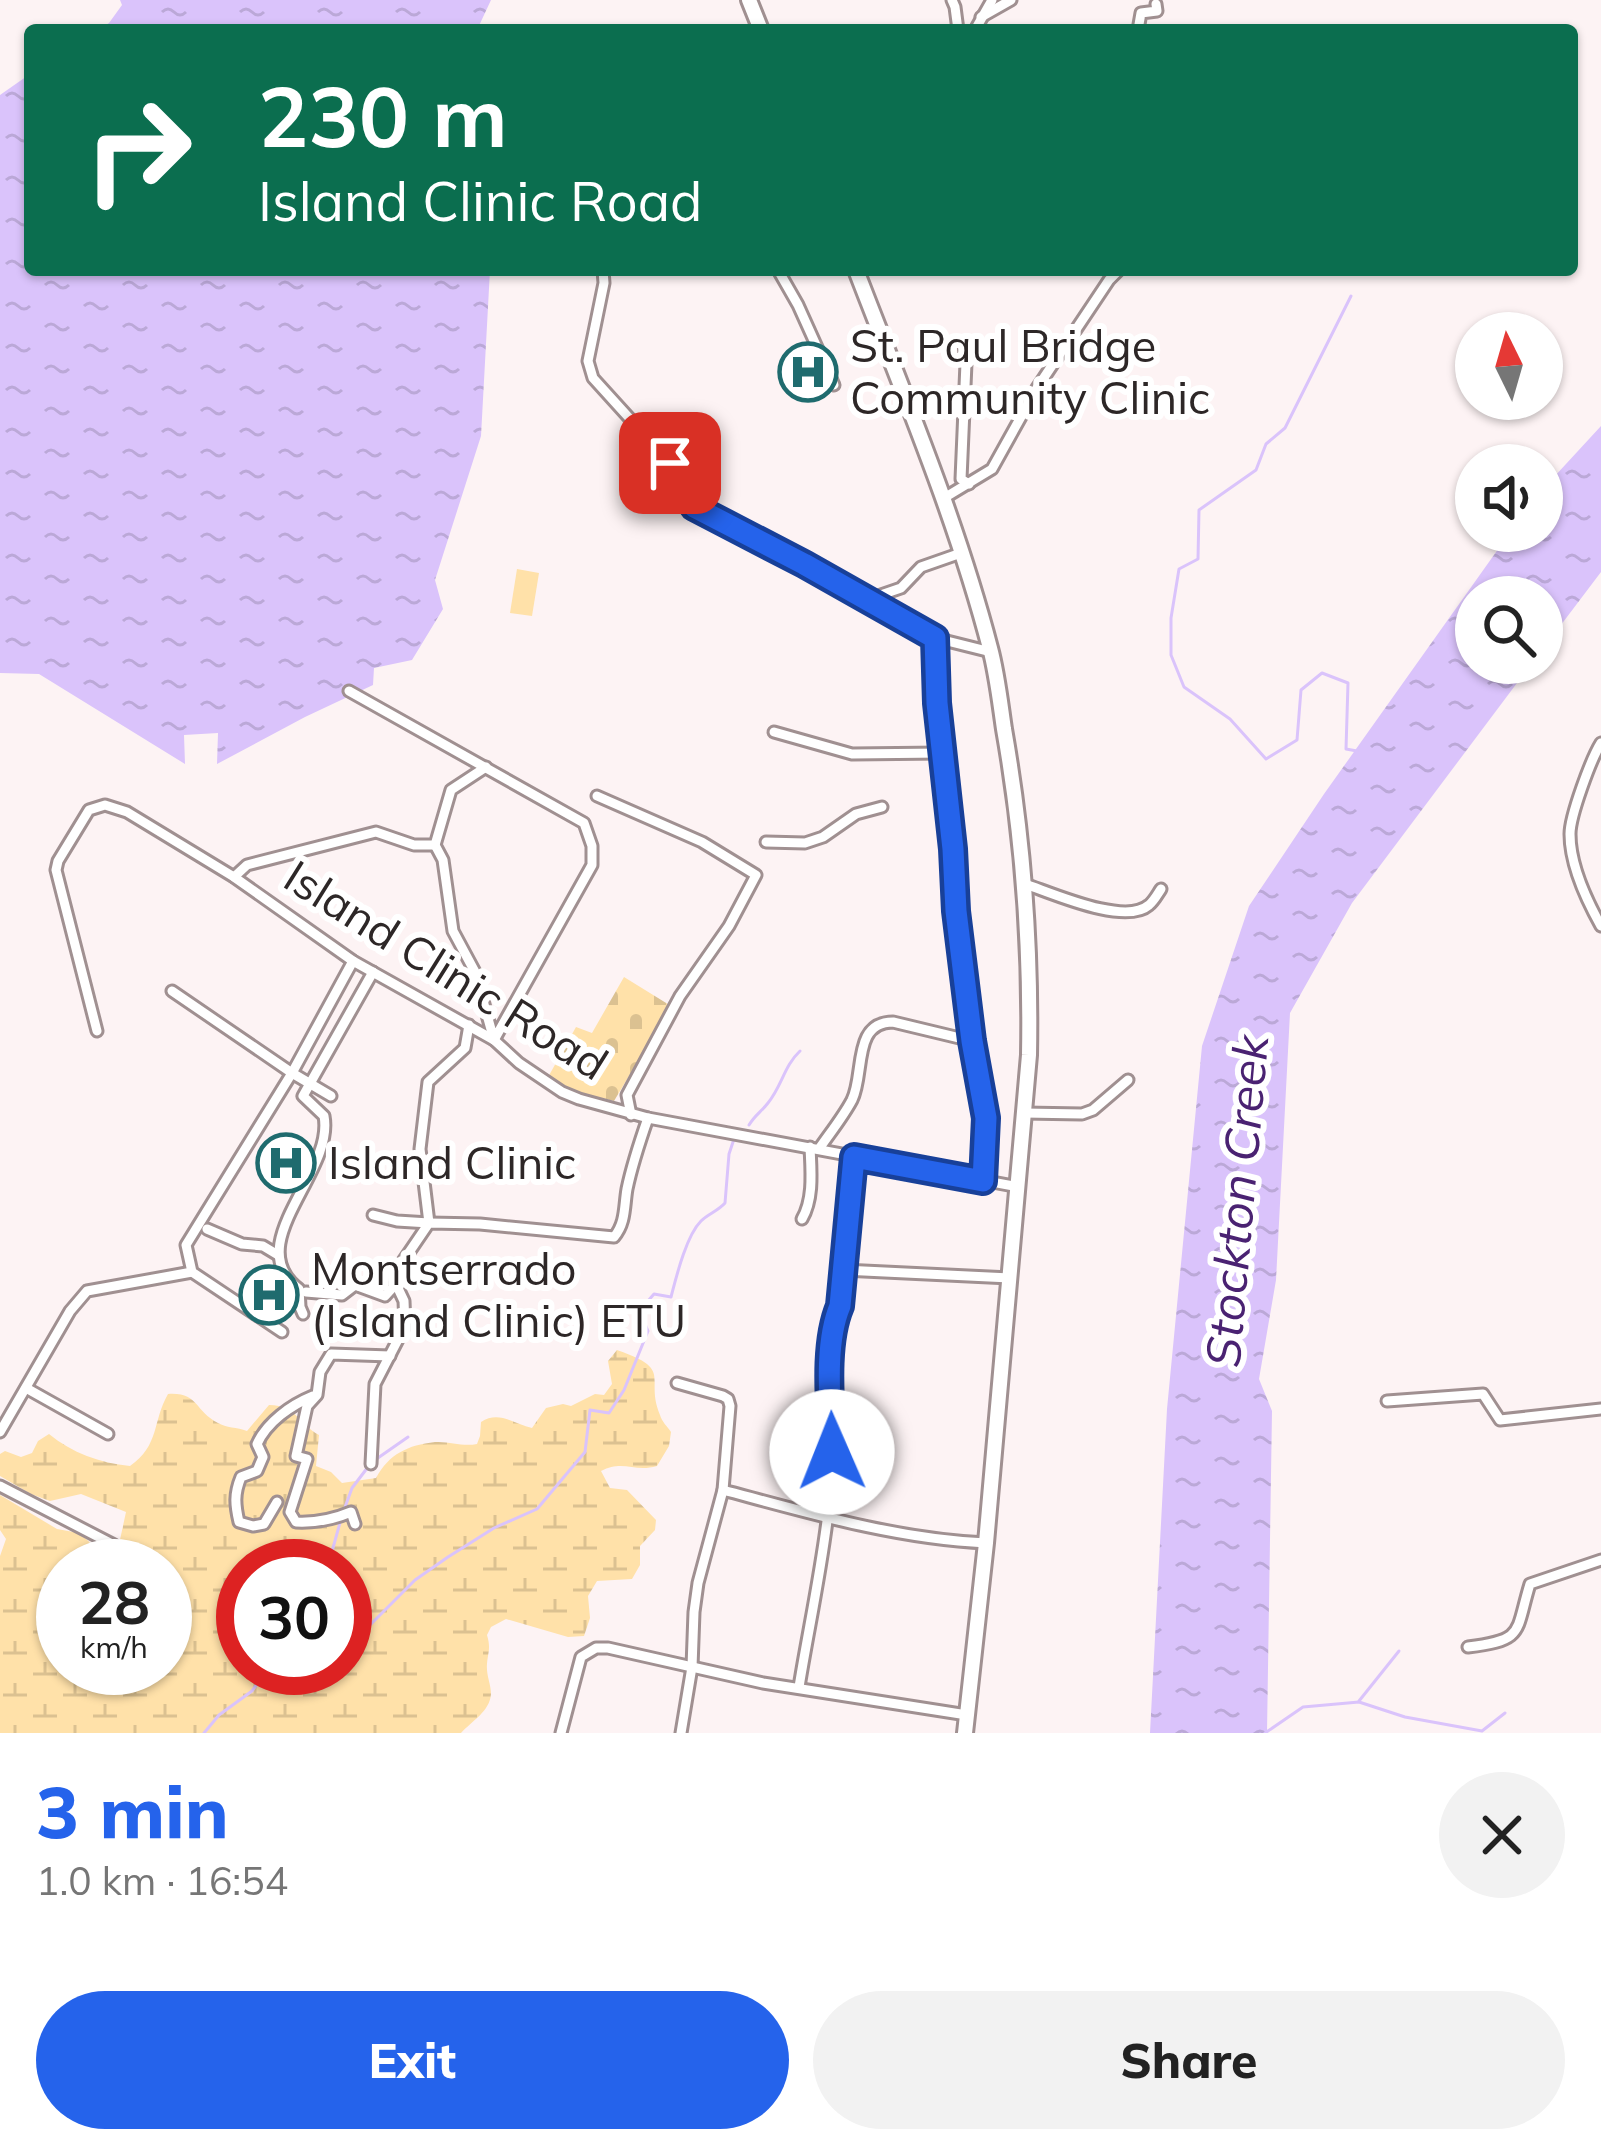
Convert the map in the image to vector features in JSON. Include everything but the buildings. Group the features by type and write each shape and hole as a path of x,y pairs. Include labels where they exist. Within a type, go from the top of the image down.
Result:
{"highway":[{"path":"858,276 944,498 991,652 1025,884 1030,999 1019,1187 965,1733"}],"street":[{"path":"978,24 992,0"},
{"path":"981,17 1011,0"},
{"path":"1139,24 1141,13 1157,11 1156,4"},
{"path":"603,276 588,361 592,378 670,463 694,507 935,638 991,652"},
{"path":"781,276 835,385"},
{"path":"944,498 992,469 1037,388 1115,276"},
{"path":"964,344 961,479 969,484"},
{"path":"866,600 901,588 921,567 961,553"},
{"path":"935,638 956,911 986,1118 983,1181"},
{"path":"349,691 584,823 592,865 494,1040"},
{"path":"774,732 852,754 942,752"},
{"path":"1600,920 1574,860 1569,831 1601,743"},
{"path":"487,766 451,790 435,845 443,860 453,931 476,971 494,1040"},
{"path":"598,796 702,842 756,875 729,926 680,996 626,1095 632,1114"},
{"name":"Island Clinic Road","path":"97,1030 56,870 89,810 113,806 234,877 353,961 494,1040 519,1064 562,1092 648,1118 1019,1187"},
{"path":"766,842 806,843 856,814 882,807"},
{"path":"234,877 247,865 376,832 414,845 435,845"},
{"path":"1025,884 1111,912 1148,908 1161,889"},
{"path":"282,1332 192,1272 186,1245 292,1073 353,961"},
{"path":"303,1314 299,1289 288,1281 278,1255 290,1211 325,1142 324,1116 303,1096 374,972"},
{"path":"172,991 331,1096"},
{"path":"802,1219 808,1210 814,1148 855,1096 863,1046 871,1029 880,1022 893,1022 972,1041"},
{"path":"370,1464 375,1384 405,1326 404,1301 396,1284 398,1270 429,1223 420,1149 428,1082 465,1048 470,1025"},
{"path":"1024,1113 1082,1114 1128,1080"},
{"path":"373,1215 397,1221 614,1238 620,1233 648,1118"},
{"path":"799,1687 828,1517 833,1338 854,1157"},
{"path":"207,1229 278,1255"},
{"path":"843,1270 1010,1278"},
{"path":"0,1432 74,1305 88,1291 192,1272"},
{"path":"306,1292 342,1295 356,1286 385,1296 396,1284"},
{"path":"326,1317 405,1326"},
{"path":"355,1523 350,1512 296,1522 290,1512 307,1459 296,1456 300,1430 307,1406 316,1395 320,1372 332,1354 390,1356"},
{"path":"677,1383 728,1399 730,1406 722,1490 698,1583 681,1733"},
{"path":"26,1388 108,1434"},
{"path":"1387,1401 1484,1394 1500,1420 1601,1409"},
{"path":"277,1502 264,1524 239,1522 237,1488 241,1477 257,1471 263,1457 256,1444 262,1432 298,1402 316,1395"},
{"path":"0,1486 102,1539"},
{"path":"722,1490 936,1540 986,1543"},
{"path":"1468,1647 1503,1643 1520,1627 1530,1584 1601,1561"},
{"path":"561,1733 581,1657 608,1648 763,1683 967,1715"}],"green space":[{"path":"517,569 539,573 532,616 510,613"},
{"path":"624,977 671,1006 614,1101 563,1089 547,1079 576,1027 592,1033"},
{"path":"617,1350 646,1363 654,1376 662,1420 671,1432 657,1466 616,1466 601,1471 610,1488 627,1490 656,1520 655,1530 640,1546 640,1565 632,1579 597,1581 588,1596 590,1618 584,1636 568,1637 506,1619 491,1627 487,1635 490,1700 461,1733 0,1733 0,1556 6,1539 0,1530 0,1495 57,1529 86,1539 36,1539 36,1695 192,1695 192,1539 120,1539 126,1512 81,1494 50,1501 31,1494 0,1476 0,1454 5,1451 21,1457 32,1453 49,1434 87,1456 130,1466 151,1441 168,1394 178,1394 218,1423 247,1431 269,1405 286,1408 319,1435 316,1466 342,1483 376,1478 393,1457 416,1446 477,1444 481,1422 488,1419 532,1428 546,1408 604,1395 612,1384 608,1361"}],"water":[{"path":"120,0 491,0 480,24 107,24 122,5"},
{"path":"24,78 24,276 490,276 481,436 435,580 443,609 412,660 374,668 373,685 217,764 218,733 184,735 185,764 39,674 0,673 0,95"},
{"path":"1601,426 1601,572 1563,622 1563,576 1479,576 1496,552 1563,552 1563,467"},
{"name":"Stockton Creek","path":"1455,610 1455,684 1516,684 1352,903 1290,1013 1276,1280 1259,1379 1272,1411 1267,1733 1150,1733 1167,1409 1202,1046 1249,906"}],"waterway":[{"path":"1351,296 1285,428 1266,444 1256,470 1199,510 1198,559 1179,569 1171,655 1184,687 1230,719 1266,759 1297,740 1301,690 1322,673 1348,683 1346,749 1357,751"},
{"path":"749,1125 773,1097 800,1051"},
{"path":"372,1623 415,1580 448,1557 494,1528 537,1509 585,1452 590,1410 609,1413 624,1390 648,1331 635,1316 654,1294 671,1297 696,1228 725,1203 734,1139"},
{"path":"375,1460 408,1437"},
{"path":"344,1510 352,1488 368,1467"},
{"path":"335,1539 341,1519"},
{"path":"1359,1701 1399,1651"},
{"path":"204,1733 246,1695"},
{"path":"1265,1733 1303,1707 1359,1702 1405,1717 1482,1731 1505,1713"}],"place":[{"name":"St. Paul Bridge Community Clinic","path":"808,372"},
{"name":"Island Clinic","path":"286,1163"},
{"name":"Montserrado (Island Clinic) ETU","path":"269,1295"}],"route":[{"path":"670,463 694,507 935,638 956,911 986,1118 983,1181 854,1157 840,1306 834,1320 832,1452"}]}
